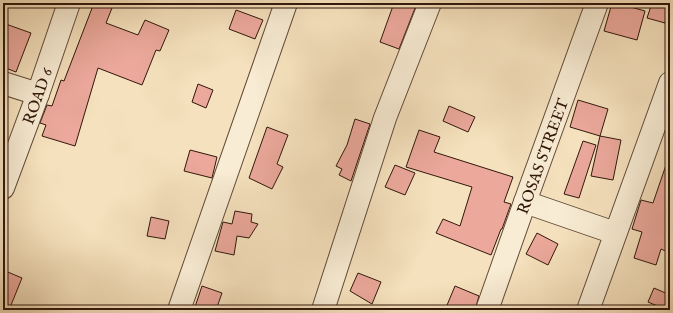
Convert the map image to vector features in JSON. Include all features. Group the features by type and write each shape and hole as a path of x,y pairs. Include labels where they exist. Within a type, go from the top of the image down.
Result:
{"street":[{"name":"ROAD 6","path":"3,188 38,94 69,3"},
{"path":"179,310 286,3"},
{"path":"323,310 385,118 430,3"},
{"name":"ROSAS STREET","path":"488,310 525,202 597,3"},
{"path":"3,83 38,94"},
{"path":"588,310 670,83"},
{"path":"525,202 615,233"}],"building":[{"path":"94,3 114,3 106,23 138,35 145,20 169,30 160,51 156,50 142,85 98,68 75,146 42,136 46,125 40,123 47,105 52,106 61,80 64,81"},
{"path":"394,3 417,3 399,49 380,42"},
{"path":"612,3 645,11 637,40 604,31"},
{"path":"652,3 670,3 665,23 647,18"},
{"path":"236,10 263,20 255,39 229,29"},
{"path":"3,23 31,33 16,72 3,67"},
{"path":"198,84 213,90 206,108 192,102"},
{"path":"578,100 608,109 600,136 570,127"},
{"path":"449,106 475,117 468,132 443,121"},
{"path":"355,119 370,124 351,181 339,175 342,169 336,166 347,145"},
{"path":"267,127 288,135 277,164 283,167 272,189 249,178"},
{"path":"419,130 440,137 434,152 513,177 504,202 511,204 491,255 436,233 443,219 460,226 472,187 406,167"},
{"path":"600,136 621,140 613,180 591,176"},
{"path":"583,141 596,145 579,198 564,194"},
{"path":"190,150 217,157 212,178 184,171"},
{"path":"667,162 670,163 670,253 661,249 656,265 634,258 642,232 632,229 641,200 653,203"},
{"path":"395,165 415,173 405,195 385,187"},
{"path":"235,211 252,214 251,222 258,224 249,238 237,236 234,255 215,251 223,222 232,224"},
{"path":"151,217 169,221 165,239 147,236"},
{"path":"537,233 558,244 548,265 526,254"},
{"path":"3,270 22,278 9,310 3,310"},
{"path":"358,273 381,282 372,304 350,291"},
{"path":"202,286 222,293 216,310 194,310"},
{"path":"455,286 479,296 475,310 445,310"},
{"path":"654,288 670,295 670,310 648,302"}]}
